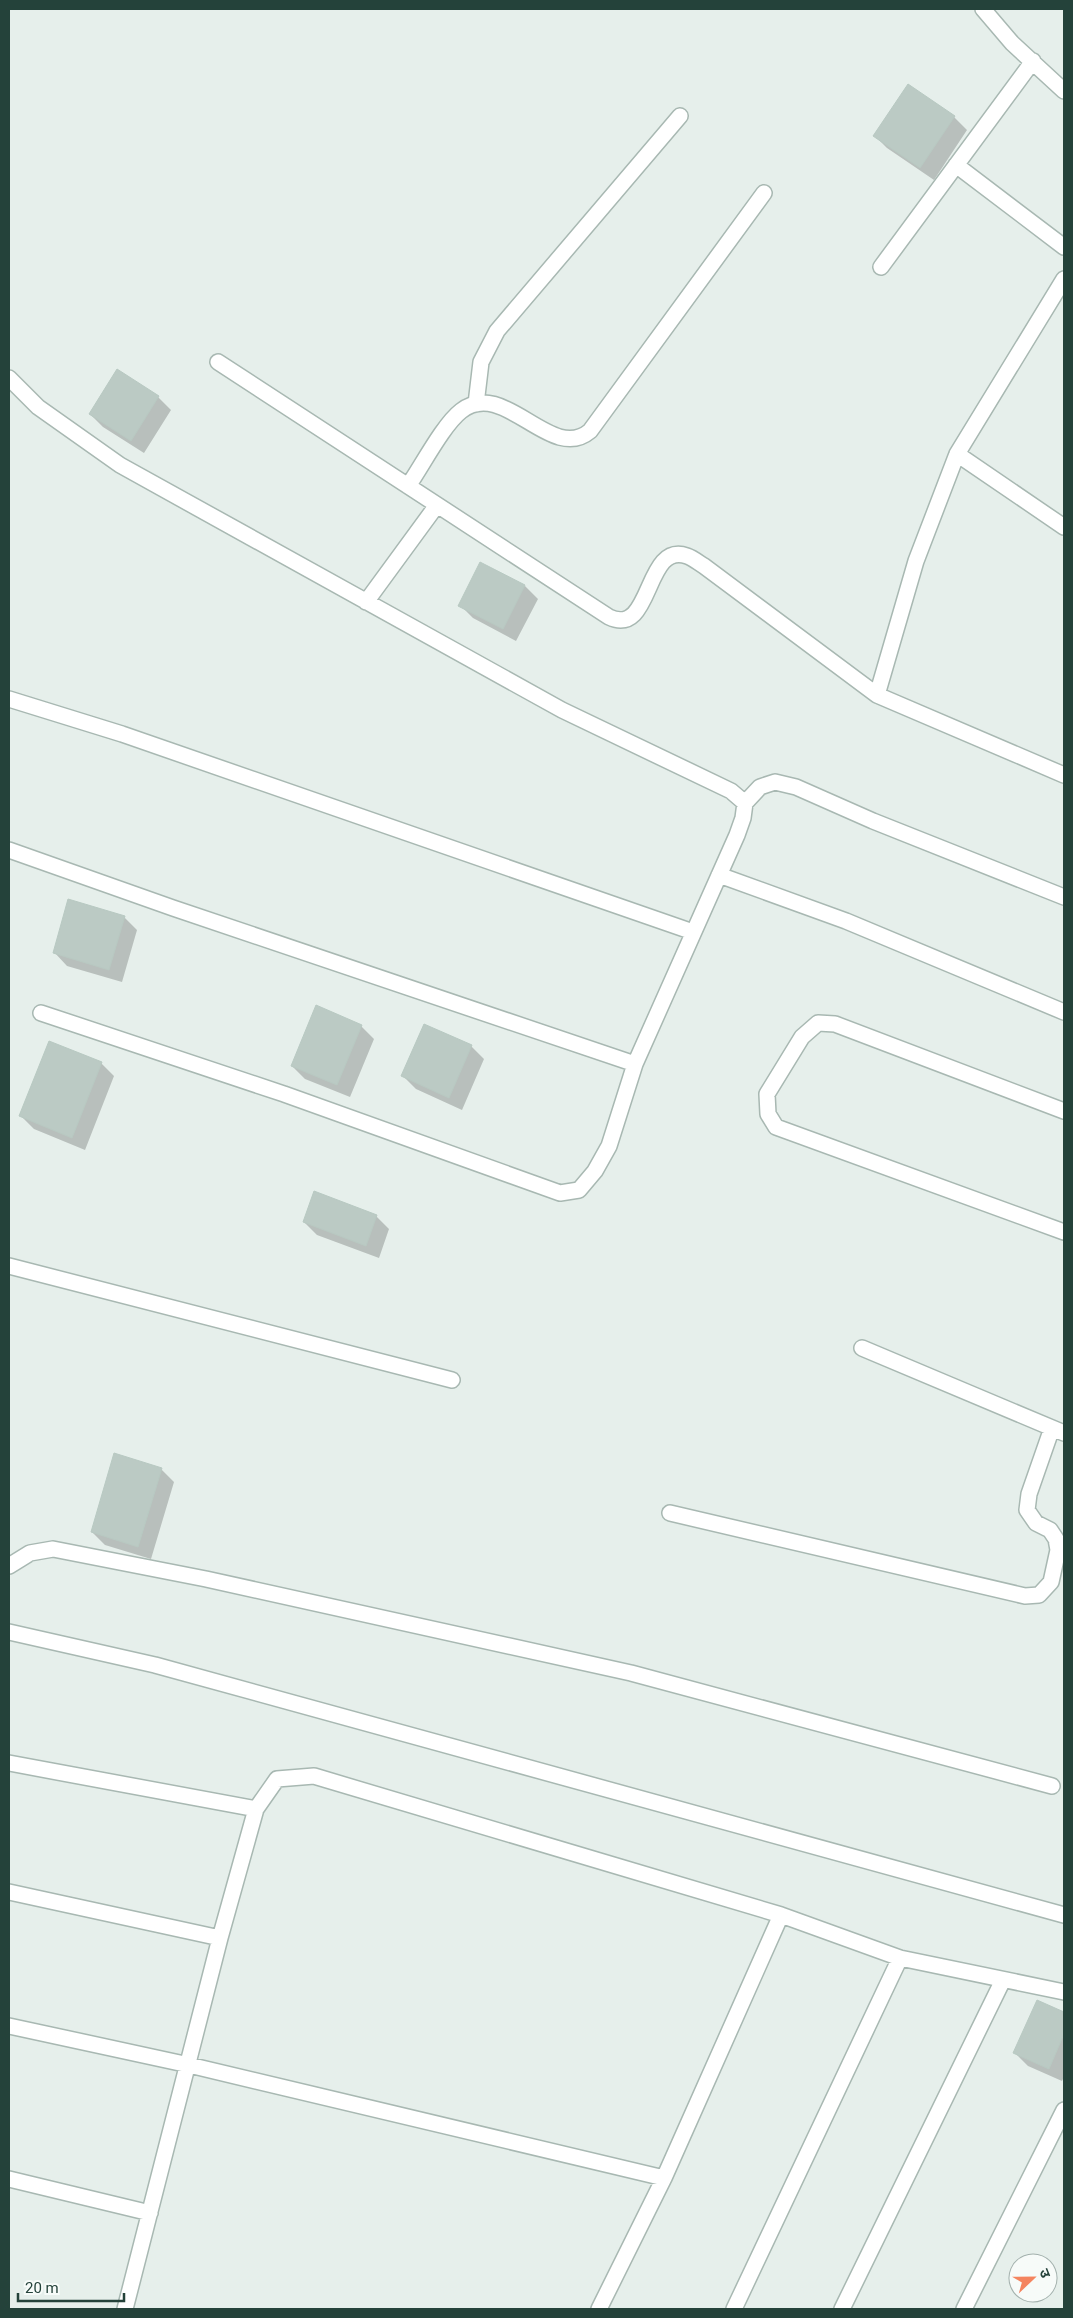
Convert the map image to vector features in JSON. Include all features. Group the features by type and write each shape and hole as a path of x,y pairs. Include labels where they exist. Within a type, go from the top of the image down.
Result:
{"street":[{"path":"983,9 1012,42 1064,91"},
{"path":"881,267 1032,61"},
{"path":"476,404 481,362 498,331 680,116"},
{"path":"956,165 1064,248"},
{"path":"408,486 461,411 476,404 500,406 564,440 582,437 590,431 764,194"},
{"path":"878,696 916,561 957,454 1064,279"},
{"path":"218,362 616,620 630,618 636,614 654,575 664,562 674,556 686,556 704,566 878,696 1064,775"},
{"path":"9,378 38,407 120,465 562,710 731,791 745,803"},
{"path":"957,454 1064,527"},
{"path":"366,602 437,505"},
{"path":"9,699 141,741 693,932"},
{"path":"41,1013 284,1094 560,1193 579,1190 595,1171 609,1146 635,1064 744,818 745,803 760,788 776,782 796,787 873,821 1064,897"},
{"path":"9,850 182,911 635,1064"},
{"path":"719,875 846,921 1064,1012"},
{"path":"1064,1111 835,1024 818,1022 802,1037 767,1094 768,1114 776,1127 1064,1232"},
{"path":"9,1266 452,1380"},
{"path":"670,1513 1025,1596 1039,1595 1051,1582 1058,1550 1056,1539 1050,1530 1036,1523 1027,1510 1029,1494 1058,1430 862,1348"},
{"path":"9,1566 30,1553 53,1549 206,1579 630,1673 1052,1786"},
{"path":"9,1632 155,1664 1064,1915"},
{"path":"9,1763 256,1809"},
{"path":"125,2309 220,1938 256,1809 278,1779 314,1776 781,1915 900,1958 1064,1992"},
{"path":"9,1892 220,1938"},
{"path":"599,2309 664,2178 781,1915"},
{"path":"734,2309 900,1958"},
{"path":"842,2309 1003,1980"},
{"path":"9,2026 189,2065 664,2178"},
{"path":"964,2309 1064,2110"},
{"path":"9,2179 150,2213"}],"building":[{"path":"908,84 955,116 920,168 873,136"},
{"path":"117,369 159,396 131,441 89,414"},
{"path":"480,562 525,585 503,629 458,606"},
{"path":"68,899 125,916 109,970 53,953"},
{"path":"316,1005 362,1025 337,1085 291,1066"},
{"path":"424,1024 472,1045 449,1098 401,1076"},
{"path":"49,1041 102,1062 72,1138 19,1116"},
{"path":"314,1191 377,1215 366,1246 303,1222"},
{"path":"114,1453 162,1468 138,1547 91,1532"},
{"path":"1037,2000 1064,2012 1064,2034 1049,2069 1013,2053"}]}
